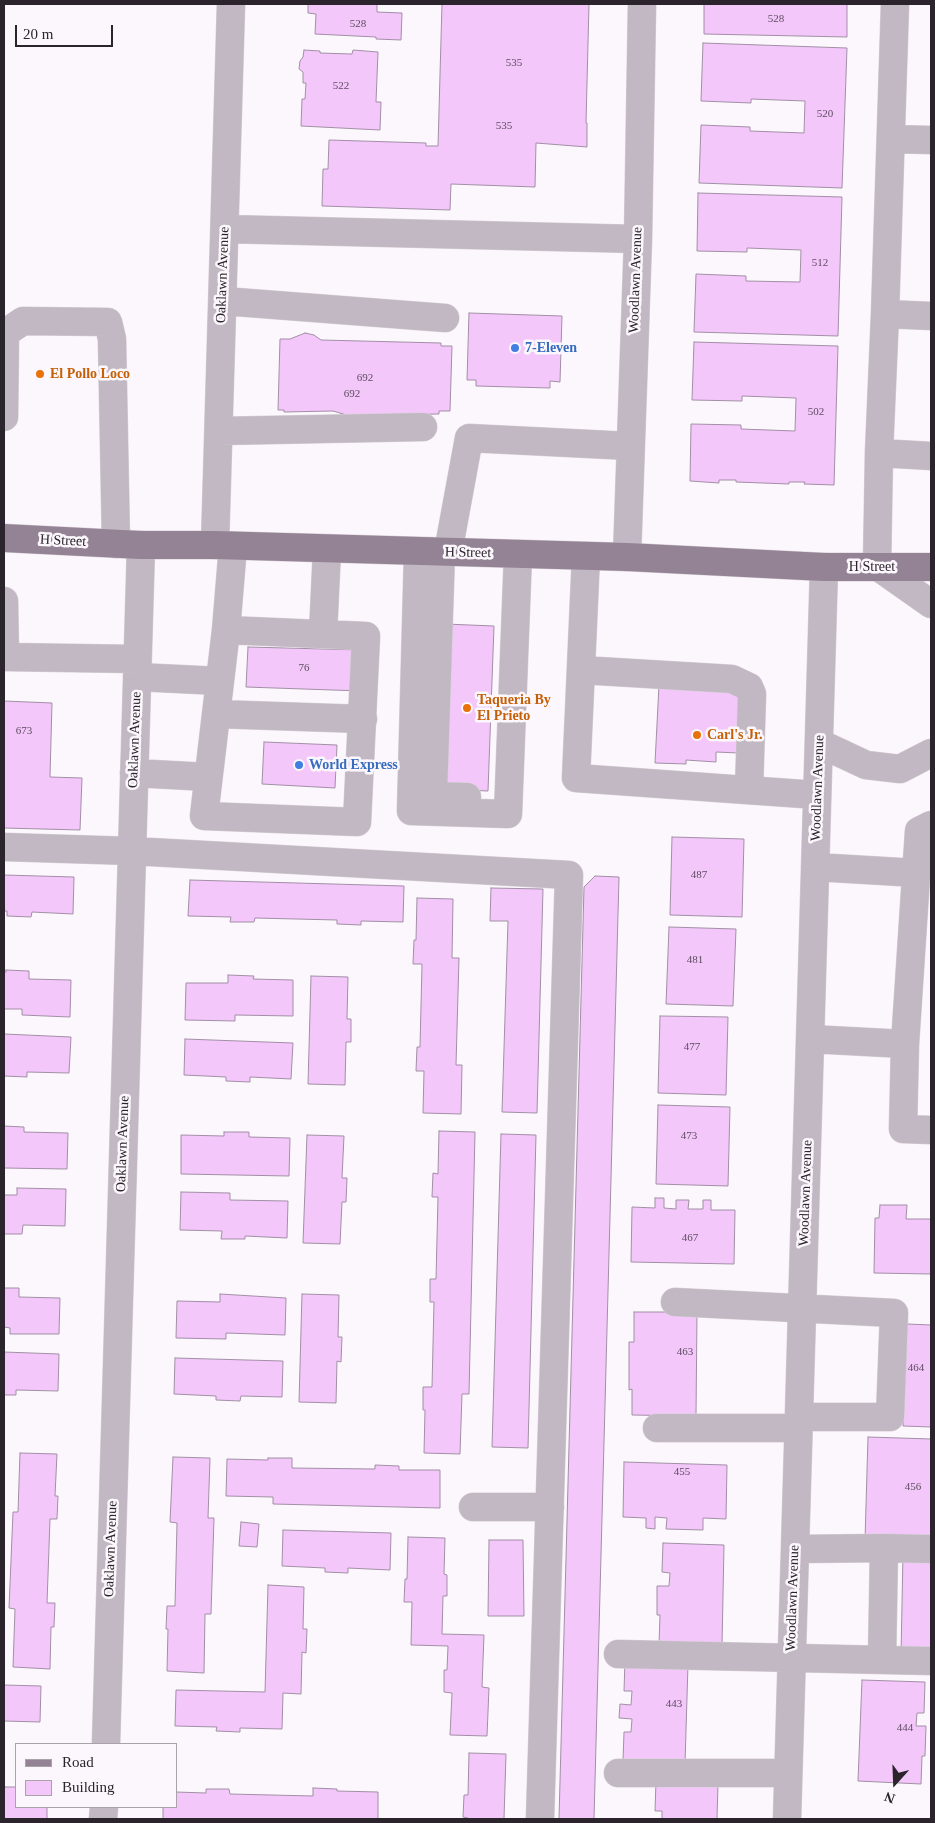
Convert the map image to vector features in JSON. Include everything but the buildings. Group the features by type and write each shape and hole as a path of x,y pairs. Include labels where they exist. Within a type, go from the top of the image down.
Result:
{"main road":[{"name":"H Street","path":"4,538 129,544 627,557 824,567 931,567"}],"street":[{"name":"Oaklawn Avenue","path":"232,4 219,431 226,630 204,816 357,822 362,719"},
{"name":"Woodlawn Avenue","path":"627,557 638,239 642,4"},
{"path":"895,4 879,453 877,566 931,604"},
{"path":"891,139 931,140"},
{"path":"225,229 638,239"},
{"path":"223,302 445,318"},
{"path":"885,314 931,316"},
{"name":"Oaklawn Avenue","path":"4,417 5,333 23,321 108,322 112,339 137,668 106,1743"},
{"path":"219,431 423,427"},
{"path":"511,554 508,814 411,811 436,552 469,438 630,446"},
{"path":"879,453 931,456"},
{"path":"323,634 327,549"},
{"path":"586,556 576,778 817,795"},
{"name":"Woodlawn Avenue","path":"787,1819 824,567"},
{"path":"4,601 5,657 137,668 220,681"},
{"path":"216,714 362,719 366,636 226,630"},
{"path":"581,670 732,678 749,687 752,694 748,790"},
{"path":"819,743 866,765 900,769 931,752"},
{"path":"134,773 208,776"},
{"path":"931,826 919,831 905,1044 903,1128 931,1130"},
{"path":"4,847 132,851 568,875 540,1819"},
{"path":"815,867 917,873"},
{"path":"810,1040 905,1044"},
{"path":"657,1428 890,1417 894,1313 675,1302"},
{"path":"473,1507 550,1507"},
{"path":"882,1660 884,1548"},
{"path":"795,1549 931,1549"},
{"path":"618,1654 931,1661"},
{"path":"618,1773 788,1773"}],"place":[{"name":"7-Eleven","path":"515,348"},
{"name":"El Pollo Loco","path":"40,374"},
{"name":"Taqueria By El Prieto","path":"467,708"},
{"name":"Carl's Jr.","path":"697,735"},
{"name":"World Express","path":"299,765"}]}
